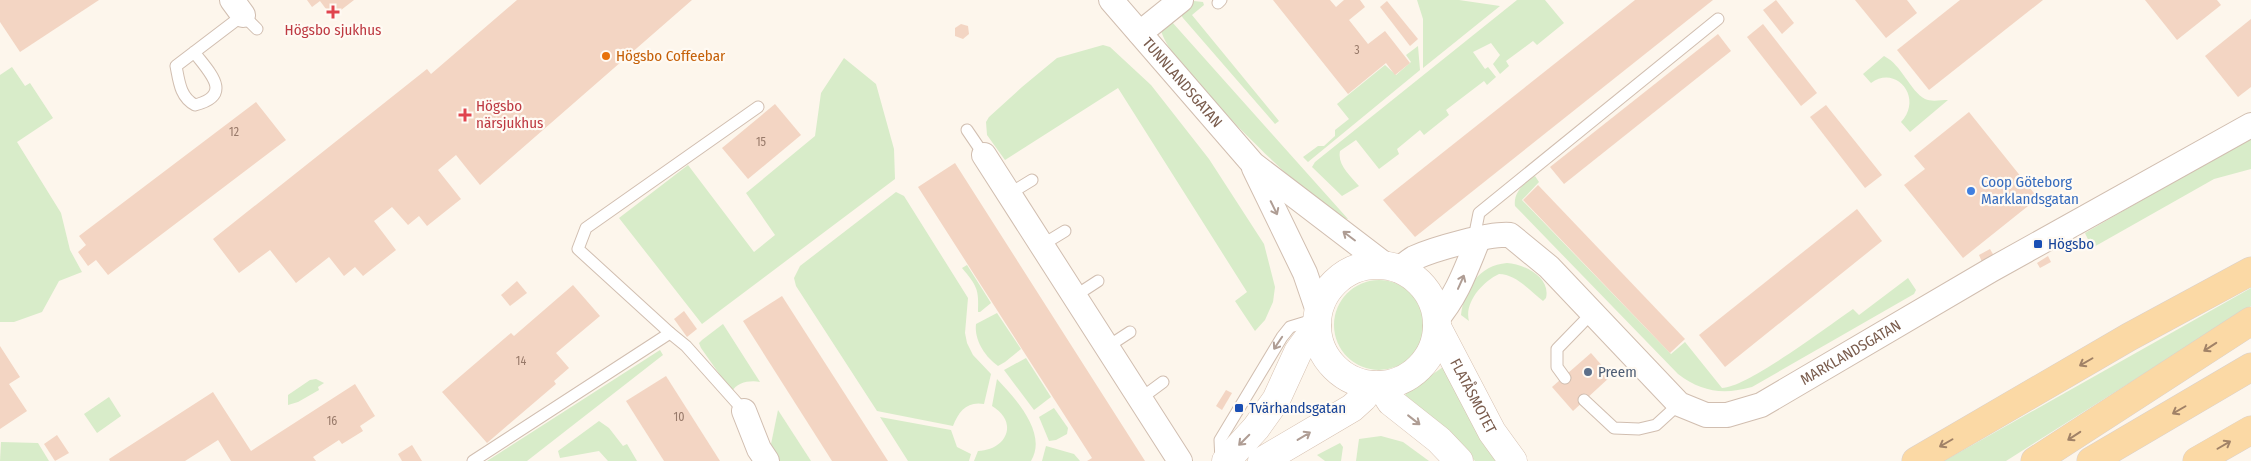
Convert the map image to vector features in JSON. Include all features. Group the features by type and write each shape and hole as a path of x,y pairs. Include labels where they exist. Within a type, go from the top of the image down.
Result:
{"main road":[{"path":"2129,337 2251,254"},
{"path":"1916,461 2129,337 2251,271"},
{"path":"2035,461 2251,321"},
{"path":"2091,461 2251,367"},
{"path":"2197,461 2251,430"}],"street":[{"name":"TUNNLANDSGATAN","path":"1111,0 1253,164 1393,268"},
{"path":"1140,33 1181,0"},
{"name":"MARKLANDSGATAN","path":"1393,268 1414,258 1455,244 1495,235 1510,234 1549,267 1679,404 1706,415 1727,415 1761,405 1991,270 2251,125"},
{"path":"984,155 1180,461"},
{"name":"TUNNLANDSGATAN","path":"1253,164 1305,273 1318,319"},
{"path":"1436,324 1453,298 1478,240"},
{"path":"1226,461 1256,428 1276,400 1298,352 1318,319 1325,295 1344,275 1361,268 1393,268"},
{"name":"FLATÅSMOTET","path":"1393,268 1412,278 1424,289 1432,304 1436,324 1492,432 1513,461"},
{"path":"1318,319 1322,351 1338,371 1360,383 1376,385 1391,402 1439,440 1459,461"},
{"name":"FLATÅSMOTET","path":"1376,385 1406,378 1420,367 1434,345 1436,324"},
{"path":"1262,461 1352,408 1376,385"},
{"path":"744,412 760,450 767,461"}],"lane":[{"path":"194,52 244,15"},
{"path":"1478,240 1476,228 1479,213 1718,19"},
{"path":"744,412 686,346 578,249 586,228 758,107"},
{"path":"967,130 984,155"},
{"path":"1009,194 1032,180"},
{"path":"1042,245 1065,231"},
{"path":"1075,296 1098,281"},
{"path":"1565,378 1556,368 1557,350 1569,335 1593,312"},
{"path":"1221,461 1220,440 1282,337 1290,327 1318,319"},
{"path":"1107,347 1130,332"},
{"path":"473,461 670,333"},
{"path":"1140,398 1163,382"},
{"path":"1584,400 1614,428 1639,430 1656,424 1679,404"}],"green space":[{"path":"1417,0 1459,0 1500,6 1423,68 1423,19"},
{"path":"1517,0 1545,0 1564,23 1537,45 1533,41 1506,61 1509,66 1500,74 1493,64 1500,55 1491,43 1473,52 1485,69 1488,67 1496,77 1487,85 1484,81 1446,110 1449,115 1424,135 1420,130 1397,149 1399,154 1379,169 1356,140 1340,151 1343,166 1359,186 1342,196 1312,167 1315,162"},
{"path":"1194,1 1203,2 1204,5 1192,15 1279,121 1275,124 1181,15 1185,8"},
{"path":"1172,22 1348,219 1334,213 1290,177 1264,153 1197,83 1174,55 1163,36 1161,31"},
{"path":"1103,45 1110,47 1151,85 1209,159 1264,244 1275,287 1273,302 1265,320 1255,331 1235,301 1247,292 1118,88 1005,160 987,135 986,122 989,117 1057,58"},
{"path":"1418,46 1420,70 1308,162 1303,157 1318,146 1324,146 1335,136 1335,130 1349,119 1337,104 1385,65 1396,75 1411,62 1406,55"},
{"path":"1884,56 1896,65 1915,90 1925,99 1933,101 1948,100 1910,132 1901,122 1907,113 1910,103 1904,86 1898,81 1889,78 1880,78 1871,83 1863,74"},
{"path":"844,58 876,84 894,149 895,179 702,324 619,218 688,165 754,252 775,235 746,193 815,136 821,93"},
{"path":"12,67 25,86 30,83 53,118 17,142 61,213 70,250 82,272 59,281 42,312 14,322 0,322 0,75"},
{"path":"2251,137 2251,169 2214,179 2092,248 2085,233"},
{"path":"1535,176 1539,182 1522,200 1671,354 1685,342 1722,388 1750,378 1853,309 1859,315 1908,278 1916,290 1914,294 1752,387 1732,391 1704,388 1678,374 1515,206 1520,188"},
{"path":"896,192 904,196 968,298 965,333 967,343 973,355 991,374 984,404 973,404 964,408 953,426 877,411 796,286 794,278 800,266"},
{"path":"1507,263 1521,266 1535,273 1544,284 1546,298 1543,301 1517,280 1499,274 1486,282 1472,300 1468,314 1469,321 1461,315 1469,288 1481,273 1488,268"},
{"path":"967,265 991,303 980,312 978,312 976,288 962,268"},
{"path":"1379,280 1396,284 1411,293 1420,308 1424,325 1420,342 1411,357 1396,366 1379,370 1362,366 1347,357 1338,342 1334,325 1338,308 1347,293 1362,284"},
{"path":"2251,288 2251,306 2006,461 1944,461"},
{"path":"997,313 1021,349 998,366 981,348 976,330 976,324"},
{"path":"723,324 760,382 744,382 732,392 701,348 699,343"},
{"path":"660,350 663,355 527,461 487,461"},
{"path":"1026,358 1051,397 1034,410 1004,370"},
{"path":"1443,367 1502,461 1475,461 1458,443 1405,397 1406,393"},
{"path":"316,379 324,383 318,387 319,390 298,402 288,405 288,395 310,380"},
{"path":"997,379 1020,406 1032,428 1035,450 1031,461 974,461 978,451 996,446 1006,434 1005,420 1000,412 992,406"},
{"path":"109,397 121,416 97,433 84,414"},
{"path":"1054,408 1068,428 1067,434 1056,440 1049,441 1039,417"},
{"path":"778,410 811,461 777,461 770,449"},
{"path":"880,417 951,430 957,447 971,454 969,461 908,461"},
{"path":"599,421 609,428 623,446 627,444 637,461 608,461 599,451 560,458 558,451"},
{"path":"1381,436 1403,442 1429,461 1356,461 1359,439"},
{"path":"1,442 38,443 49,461 0,461"},
{"path":"1340,443 1343,447 1341,461 1325,461 1317,455"},
{"path":"1046,446 1074,454 1080,461 1042,461"}],"building":[{"path":"0,0 99,0 20,52 0,22"},
{"name":"Högsbo sjukhus","path":"307,0 354,0 332,17 320,1 312,7"},
{"name":"Högsbo närsjukhus","path":"517,0 692,0 480,185 456,155 438,170 461,199 427,226 419,216 408,225 392,207 374,221 396,250 363,276 355,267 344,276 329,257 296,283 270,250 239,273 213,239 427,69 431,74"},
{"path":"1273,0 1330,0 1336,7 1344,0 1360,0 1365,7 1349,20 1368,44 1385,31 1410,63 1395,75 1386,63 1348,94"},
{"path":"1635,0 1713,0 1415,237 1383,200"},
{"path":"1776,0 1794,23 1782,34 1763,10"},
{"path":"1855,0 1907,0 1917,13 1886,38"},
{"path":"1960,0 2043,0 1929,90 1897,50"},
{"path":"2145,0 2217,0 2221,5 2177,40"},
{"path":"1387,1 1418,39 1410,46 1380,7"},
{"path":"2251,19 2251,87 2238,97 2205,56"},
{"path":"961,24 968,26 969,34 963,39 955,36 955,28"},
{"path":"1763,24 1817,93 1801,106 1747,37"},
{"path":"1718,34 1731,51 1564,184 1550,167"},
{"path":"256,102 286,140 108,275 96,260 88,266 78,252 86,245 79,236"},
{"path":"775,104 801,135 748,179 722,148"},
{"path":"1826,105 1882,175 1865,188 1810,117"},
{"name":"Coop Göteborg Marklandsgatan","path":"1969,112 2038,198 1963,258 1904,185 1925,169 1914,156"},
{"path":"955,163 1145,461 1087,461 1092,458 918,187"},
{"path":"1538,185 1685,339 1670,353 1523,200"},
{"path":"1857,209 1882,241 1725,367 1699,335"},
{"path":"1990,249 1994,256 1982,262 1979,255"},
{"path":"2048,256 2051,262 2040,268 2037,263"},
{"path":"517,281 527,293 510,306 501,295"},
{"path":"573,285 600,316 556,353 569,368 554,381 556,384 487,443 442,392 511,333 514,336"},
{"path":"782,296 888,461 832,461 743,321"},
{"path":"684,311 697,329 687,337 674,319"},
{"path":"0,346 20,377 9,384 27,411 0,429"},
{"path":"1591,353 1611,376 1573,411 1552,387"},
{"path":"666,376 720,461 664,461 626,401"},
{"path":"355,384 375,416 360,426 363,431 342,444 339,440 313,457 316,461 231,461 218,440 185,461 110,461 109,459 213,392 251,451"},
{"path":"1226,390 1232,393 1222,410 1216,406"},
{"path":"57,435 69,453 55,461 44,444"},
{"path":"412,445 422,461 402,461 398,454"}],"place":[{"name":"Högsbo sjukhus","path":"333,12"},
{"name":"Högsbo Coffeebar","path":"606,56"},
{"name":"Högsbo närsjukhus","path":"465,115"},
{"name":"Coop Göteborg Marklandsgatan","path":"1971,191"},
{"name":"Högsbo","path":"2038,244"},
{"name":"Preem","path":"1588,372"},
{"name":"Tvärhandsgatan","path":"1239,408"}]}
